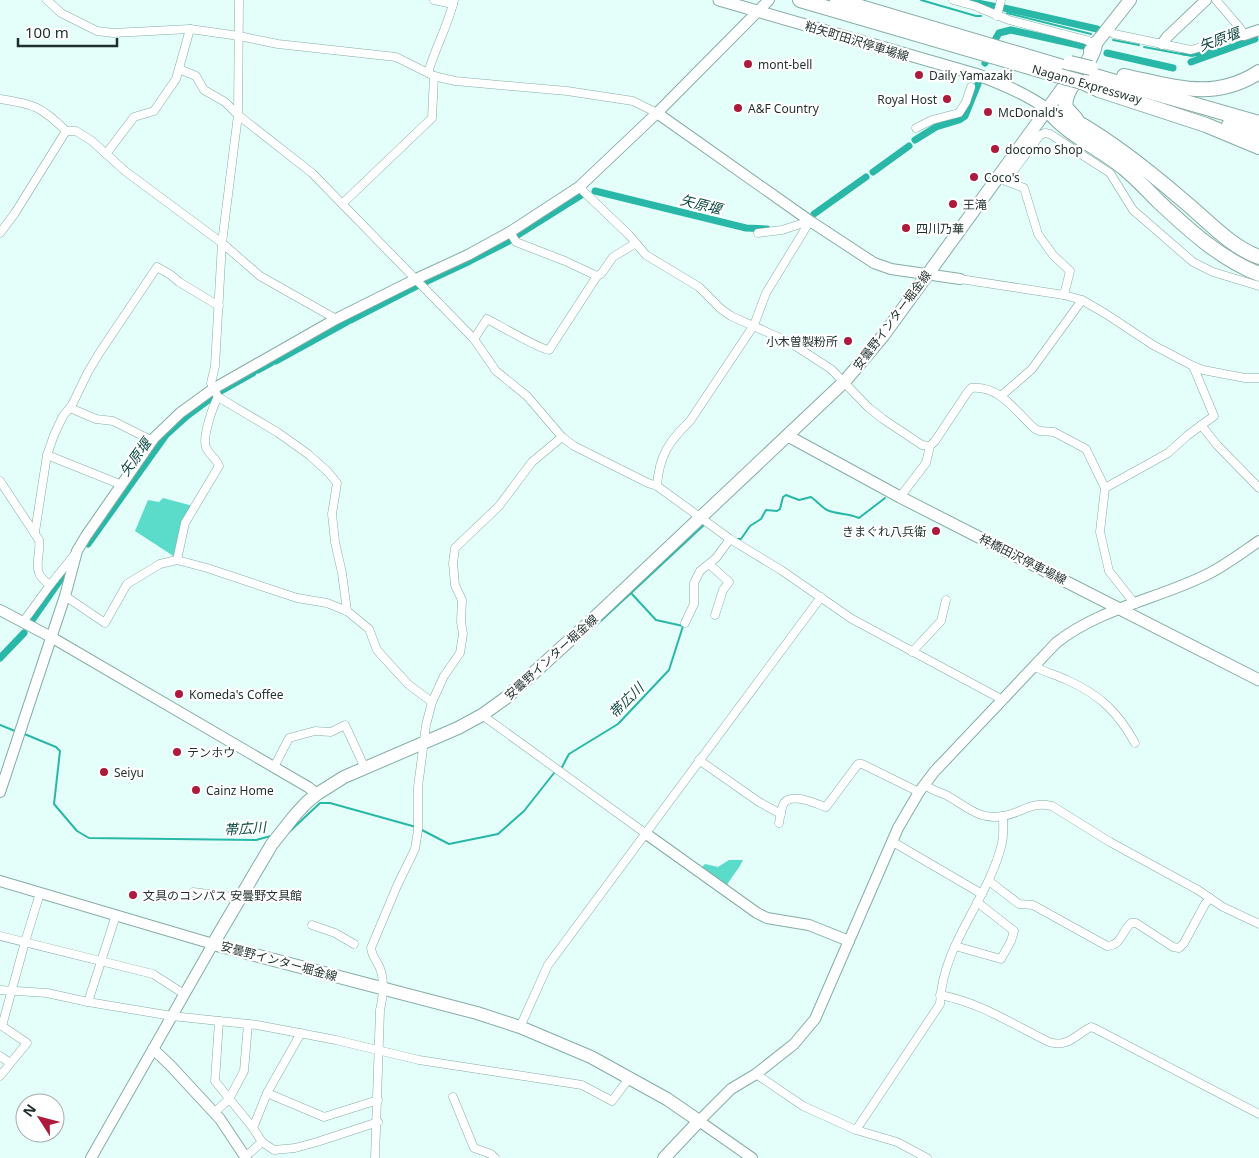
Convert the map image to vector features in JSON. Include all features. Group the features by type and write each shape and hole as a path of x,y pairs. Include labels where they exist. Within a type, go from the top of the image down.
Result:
{"highway":[{"name":"Nagano Expressway","path":"800,0 1066,69"},
{"path":"837,0 1087,75 1206,90 1236,84 1259,72"},
{"path":"1095,44 1091,58 1069,92 1065,103 1069,112 1169,188 1244,250 1259,257"},
{"name":"Nagano Expressway","path":"1087,75 1259,124"},
{"name":"Nagano Expressway","path":"1087,75 1259,134"},
{"path":"1087,75 1099,90 1206,125 1259,147"},
{"path":"1047,109 1068,117 1105,141"},
{"path":"1047,109 1063,125 1126,170 1159,202 1216,250 1259,274"},
{"path":"1218,230 1243,243 1259,247"},
{"path":"1216,250 1240,260 1259,265"}],"main road":[{"name":"粕矢町田沢停車場線","path":"719,0 988,79 1031,98 1047,109"},
{"name":"安曇野インター堀金線","path":"699,1121 630,1077 591,1057 520,1028 477,1013 213,944 283,830 295,815 317,794 344,777 425,743 482,715 522,685 788,436 844,381 883,336 927,275 1003,178 1047,109 1130,0"},
{"name":"梓橋田沢停車場線","path":"788,436 900,497 1259,680"},
{"path":"664,1158 699,1121"}],"street":[{"path":"47,0 61,13 97,31 113,33 190,29 278,44 396,57 431,74 456,81 567,92 633,101 657,113 810,221 874,263 891,269 1064,295 1082,300 1153,345 1193,366 1203,370 1245,378 1259,378"},
{"path":"177,560 185,524 220,466 209,454 204,444 215,393 211,383 219,306 222,243 238,115 239,0"},
{"path":"342,204 432,118 431,74 435,50 444,33 453,2 434,0"},
{"path":"23,622 77,551 153,441 180,414 336,319 416,279 468,256 510,232 580,187 657,113 769,0"},
{"path":"953,0 975,6 997,16 1095,44"},
{"path":"997,16 1001,0"},
{"path":"1162,44 1206,0"},
{"path":"1216,0 1244,35"},
{"path":"106,154 134,118 154,111 176,79 190,29"},
{"path":"1106,30 1114,34 1194,50 1259,30"},
{"path":"179,69 196,76 204,90 222,99 238,115 312,173 474,339 496,371 527,396 562,437 574,446 657,486 730,539 852,619 1003,700"},
{"path":"916,128 932,120 960,113 971,87"},
{"path":"0,99 22,102 39,108 51,116 66,131 76,131 92,141 125,171 222,243 260,276 336,319"},
{"path":"0,233 15,213 66,131"},
{"path":"1064,295 1070,271 1053,255 1038,234 1024,188 1003,178 1040,135 1045,133 1050,134 1110,174 1133,210 1193,262 1212,272 1259,286"},
{"path":"580,187 646,255 699,287 731,316 790,342 830,369 883,419 922,445 930,446"},
{"path":"758,233 782,230 810,221"},
{"path":"657,486 658,471 663,453 679,432 690,422 754,325 766,293 810,221"},
{"path":"510,232 516,242 597,276"},
{"path":"474,339 487,318 543,350 549,350 597,276 613,257 636,243"},
{"path":"35,532 47,455 54,435 100,352 157,268 219,306"},
{"path":"1001,396 1032,369 1082,300"},
{"path":"1105,488 1168,453 1214,416 1193,366"},
{"path":"900,497 926,463 930,446 971,388 978,387 992,390 1001,396 1035,429 1054,432 1086,449 1105,488 1100,532 1109,571 1134,604"},
{"path":"215,393 278,432 308,454 337,483 332,514 346,611"},
{"path":"70,408 96,419 112,421 153,441"},
{"path":"1201,425 1217,445 1259,488"},
{"path":"375,1158 378,1122 382,988 380,968 372,955 371,948 397,886 416,849 418,788 426,725 432,702 444,676 460,653 463,634 461,622 462,600 456,585 455,548 499,506 532,462 562,437"},
{"path":"47,455 122,485"},
{"path":"0,481 39,540 39,574 50,585"},
{"path":"685,623 694,604 694,583 700,571 716,558 730,539"},
{"path":"752,1158 699,1121 731,1089 756,1074 794,1044 815,1019 903,819 922,789 948,756 1056,643 1072,630 1210,573 1259,541"},
{"path":"0,792 65,596 77,551"},
{"path":"65,596 105,623 127,584 160,564 177,560 207,568 297,598 327,603 346,611 369,630 377,650 391,666 409,685 432,702"},
{"path":"709,564 729,582 723,590 715,615"},
{"path":"520,1028 548,964 820,597"},
{"path":"912,652 941,621 946,600"},
{"path":"0,610 51,637 317,794"},
{"path":"1034,666 1068,681 1108,705 1126,727 1135,743"},
{"path":"482,715 757,914 767,918 809,925 849,941"},
{"path":"274,767 289,738 315,731 331,732 346,725 365,768"},
{"path":"700,760 759,802 781,814"},
{"path":"779,823 784,803 788,800 796,798 826,807 858,764 862,764 922,789 945,795 978,815 1003,816 1034,805 1052,806 1110,842 1127,850 1223,907 1259,924"},
{"path":"856,1130 940,1004 940,995 955,946 989,881 1003,841 1003,816"},
{"path":"893,842 982,894"},
{"path":"0,881 213,944 91,1158"},
{"path":"989,881 1019,904 1033,905 1107,946 1117,944 1127,926 1131,923 1136,923 1172,947 1179,948 1184,943 1204,904 1210,898"},
{"path":"193,892 240,898"},
{"path":"0,1076 26,1043 2,1026 40,893"},
{"path":"955,946 1001,959 1011,941 1014,931 977,902"},
{"path":"88,1002 116,915"},
{"path":"312,925 335,933 354,944"},
{"path":"0,936 153,974 184,994"},
{"path":"0,990 46,993 172,1016 248,1024 301,1033 419,1060 582,1085 612,1101 630,1077"},
{"path":"940,995 988,1010 1004,1020 1057,1044 1064,1044 1091,1027 1096,1028 1259,1114"},
{"path":"219,1021 214,1081 262,1142 274,1150 295,1148 378,1122"},
{"path":"214,1113 229,1099 244,1070 248,1024"},
{"path":"252,1128 267,1092 301,1033"},
{"path":"153,1049 214,1113 245,1158 262,1142"},
{"path":"0,1056 10,1063"},
{"path":"756,1074 804,1106 856,1130 897,1142 923,1157"},
{"path":"267,1092 324,1117 378,1100"},
{"path":"453,1097 474,1148 491,1154 495,1158"}],"green space":[{"path":"163,498 193,506 175,557 135,531 148,500 159,502"},
{"path":"729,860 743,860 727,885 702,867 705,864 718,867"}],"waterway":[{"path":"921,0 981,16"},
{"path":"973,2 997,7"},
{"path":"1004,8 1097,29"},
{"path":"1007,13 1091,34"},
{"name":"矢原堰","path":"995,40 999,33 1011,30 1083,46"},
{"name":"矢原堰","path":"1191,62 1255,39"},
{"path":"1113,40 1139,45"},
{"path":"1144,47 1192,56 1213,48 1231,48"},
{"path":"1184,52 1197,53 1213,48"},
{"name":"矢原堰","path":"1107,53 1173,68"},
{"name":"矢原堰","path":"915,140 936,127 959,120 965,116 978,84"},
{"name":"矢原堰","path":"873,172 909,146"},
{"name":"矢原堰","path":"814,214 866,177"},
{"name":"矢原堰","path":"595,191 746,228 767,229"},
{"name":"矢原堰","path":"516,236 583,194"},
{"name":"矢原堰","path":"423,283 511,240"},
{"name":"矢原堰","path":"351,320 417,286"},
{"name":"矢原堰","path":"276,361 347,322"},
{"name":"矢原堰","path":"258,370 271,363"},
{"name":"矢原堰","path":"221,391 253,373"},
{"name":"矢原堰","path":"88,544 166,435 187,416 214,396"},
{"path":"735,539 741,539 750,526 761,519 766,510 777,511 780,509 783,497 786,495 799,500 811,497 827,510 859,518 885,498"},
{"name":"帯広川","path":"561,769 569,754 618,724 669,670 683,626 656,620 631,593 705,524"},
{"name":"矢原堰","path":"33,619 65,573"},
{"path":"592,629 631,593"},
{"name":"矢原堰","path":"0,658 24,633"},
{"name":"帯広川","path":"0,725 15,731"},
{"name":"帯広川","path":"22,733 56,747 60,751 54,804 77,831 89,838 256,840 271,836"},
{"name":"帯広川","path":"420,829 449,844 498,834 524,811 554,773"},
{"name":"帯広川","path":"288,833 320,803 330,803 416,827"}],"place":[{"name":"mont-bell","path":"748,64"},
{"name":"Daily Yamazaki","path":"919,75"},
{"name":"Royal Host","path":"947,99"},
{"name":"A&F Country","path":"738,108"},
{"name":"McDonald's","path":"988,112"},
{"name":"docomo Shop","path":"995,149"},
{"name":"Coco's","path":"974,177"},
{"name":"王滝","path":"953,204"},
{"name":"四川乃華","path":"906,228"},
{"name":"小木曽製粉所","path":"848,341"},
{"name":"きまぐれ八兵衛","path":"936,531"},
{"name":"Komeda's Coffee","path":"179,694"},
{"name":"テンホウ","path":"177,752"},
{"name":"Seiyu","path":"104,772"},
{"name":"Cainz Home","path":"196,790"},
{"name":"文具のコンパス 安曇野文具館","path":"133,895"}]}
